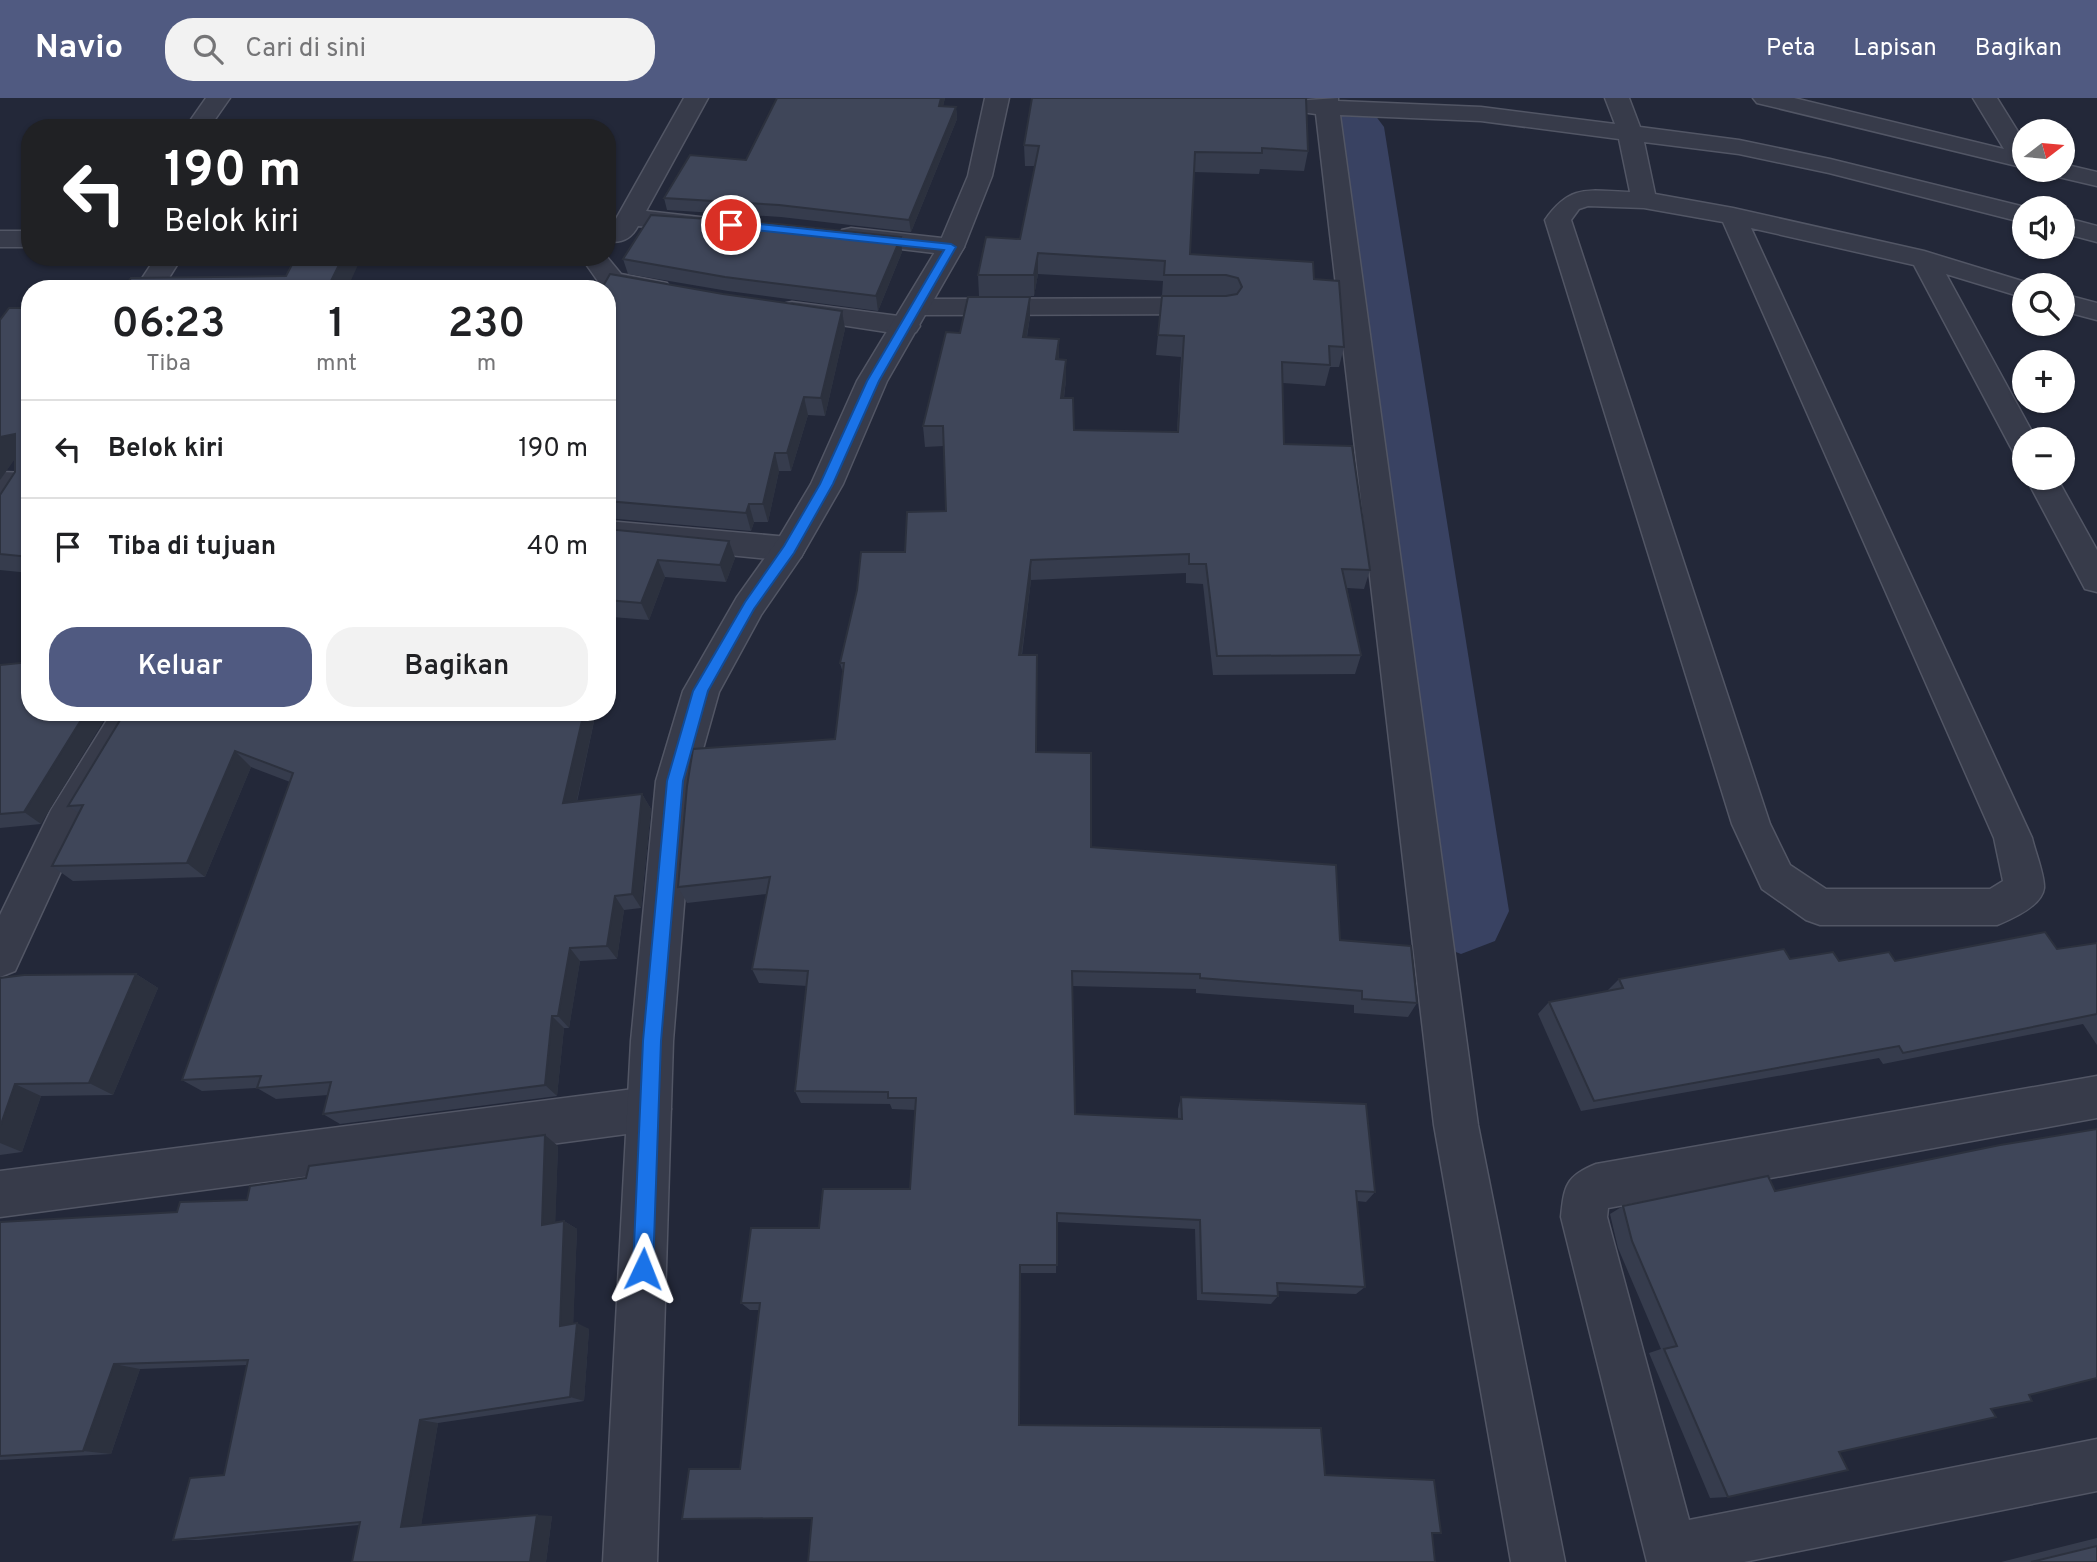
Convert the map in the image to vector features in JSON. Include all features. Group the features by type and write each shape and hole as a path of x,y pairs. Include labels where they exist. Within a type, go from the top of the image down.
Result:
{"street":[{"path":"203,119 218,98"},
{"path":"616,235 622,231 696,98"},
{"path":"630,1562 652,1041 675,781 701,691 750,606 789,550 827,484 873,381 951,247 980,176 997,98"},
{"path":"1617,98 1630,133 1644,200"},
{"path":"1765,98 2012,158"},
{"path":"1985,98 2012,142"},
{"path":"1326,102 1456,1125 1538,1562"},
{"path":"1286,106 1326,102 1481,114 1739,147 1830,166 2012,212"},
{"path":"2076,174 2097,179"},
{"path":"1733,216 2013,838 2024,888 1997,907 1820,907 1776,877 1751,824 1558,220 1570,204 1585,198 1644,200 1733,216 1924,259 2012,286"},
{"path":"629,218 726,224"},
{"path":"2075,228 2097,234"},
{"path":"820,232 951,247"},
{"path":"0,239 21,239"},
{"path":"1924,259 2015,427"},
{"path":"616,282 677,292"},
{"path":"769,307 911,316 1223,306"},
{"path":"2075,306 2097,312"},
{"path":"0,510 19,479"},
{"path":"2048,490 2097,580"},
{"path":"616,533 789,550"},
{"path":"0,958 65,821 126,721"},
{"path":"2097,1097 1596,1187 1586,1195 1584,1217 1672,1556 2097,1465"},
{"path":"0,1194 649,1109"}],"building":[{"path":"777,98 941,98 939,106 956,107 909,220 779,205 664,198 690,155 746,160"},
{"path":"1032,98 1306,98 1308,151 1262,148 1262,153 1195,152 1190,254 1313,262 1314,279 1339,281 1344,347 1329,346 1330,365 1282,362 1284,444 1352,446 1370,570 1342,569 1361,655 1217,656 1206,564 1189,564 1189,554 1031,560 1019,655 1037,655 1036,752 1091,753 1091,847 1336,865 1340,940 1411,946 1417,1003 1362,999 1362,991 1200,978 1200,974 1072,971 1075,1114 1182,1119 1181,1097 1366,1104 1375,1192 1356,1191 1365,1287 1277,1283 1278,1296 1202,1293 1200,1220 1057,1213 1057,1265 1020,1265 1019,1425 1321,1428 1325,1475 1434,1480 1441,1533 1432,1533 1435,1562 808,1562 812,1518 682,1519 689,1469 740,1469 760,1303 741,1303 751,1228 819,1228 823,1189 910,1189 916,1098 888,1098 888,1092 795,1091 808,971 752,969 770,877 678,887 693,749 835,739 844,663 840,663 857,590 861,552 905,552 907,512 946,511 943,426 923,426 946,332 960,333 968,297 1030,297 1023,337 1059,339 1056,359 1066,360 1061,398 1073,398 1074,430 1178,432 1184,336 1158,335 1162,296 1226,296 1237,294 1242,287 1238,278 1226,275 1164,275 1165,261 1038,253 1034,275 978,275 986,237 1020,239 1039,146 1024,145"},
{"path":"651,215 778,224 901,237 876,296 725,277 623,259"},
{"path":"291,266 338,266 332,280 130,280 131,278 286,276"},
{"path":"610,274 842,311 821,398 804,397 787,453 775,453 763,504 749,504 746,513 616,502 616,280 607,280"},
{"path":"9,308 21,308 21,556 0,554 0,495 15,472 15,434 0,437 0,320"},
{"path":"616,530 729,541 720,565 658,560 641,603 616,601"},
{"path":"21,663 21,721 80,721 24,812 0,814 0,665"},
{"path":"120,721 582,721 563,803 642,794 632,894 615,896 607,946 570,948 558,1016 552,1016 545,1085 323,1114 331,1082 257,1088 261,1076 182,1080 293,773 235,751 187,863 52,866 83,805 68,806"},
{"path":"2045,932 2057,949 2097,943 2097,1014 1903,1053 1899,1046 1594,1101 1549,1002 1623,988 1619,979 1784,949 1790,959 1833,952 1839,961 1889,952 1895,961"},
{"path":"136,974 89,1083 15,1084 0,1127 0,978 24,975"},
{"path":"2097,1129 2097,1378 2029,1395 2032,1401 1991,1409 1996,1417 1839,1452 1848,1470 1728,1497 1664,1349 1677,1346 1632,1241 1623,1206 1768,1176 1775,1191 2000,1145"},
{"path":"545,1135 542,1225 564,1221 560,1326 577,1323 570,1397 420,1420 401,1527 537,1515 530,1562 352,1562 360,1522 173,1540 190,1478 224,1475 248,1360 114,1364 83,1451 0,1456 0,1222 177,1212 180,1202 247,1200 250,1186 306,1178 309,1166"},
{"path":"2097,1546 2097,1562 2031,1562"}],"waterway":[{"path":"1355,127 1461,911"}],"route":[{"path":"643,1269 652,1041 675,781 701,691 750,606 789,550 827,484 873,381 951,247 731,225"}]}
